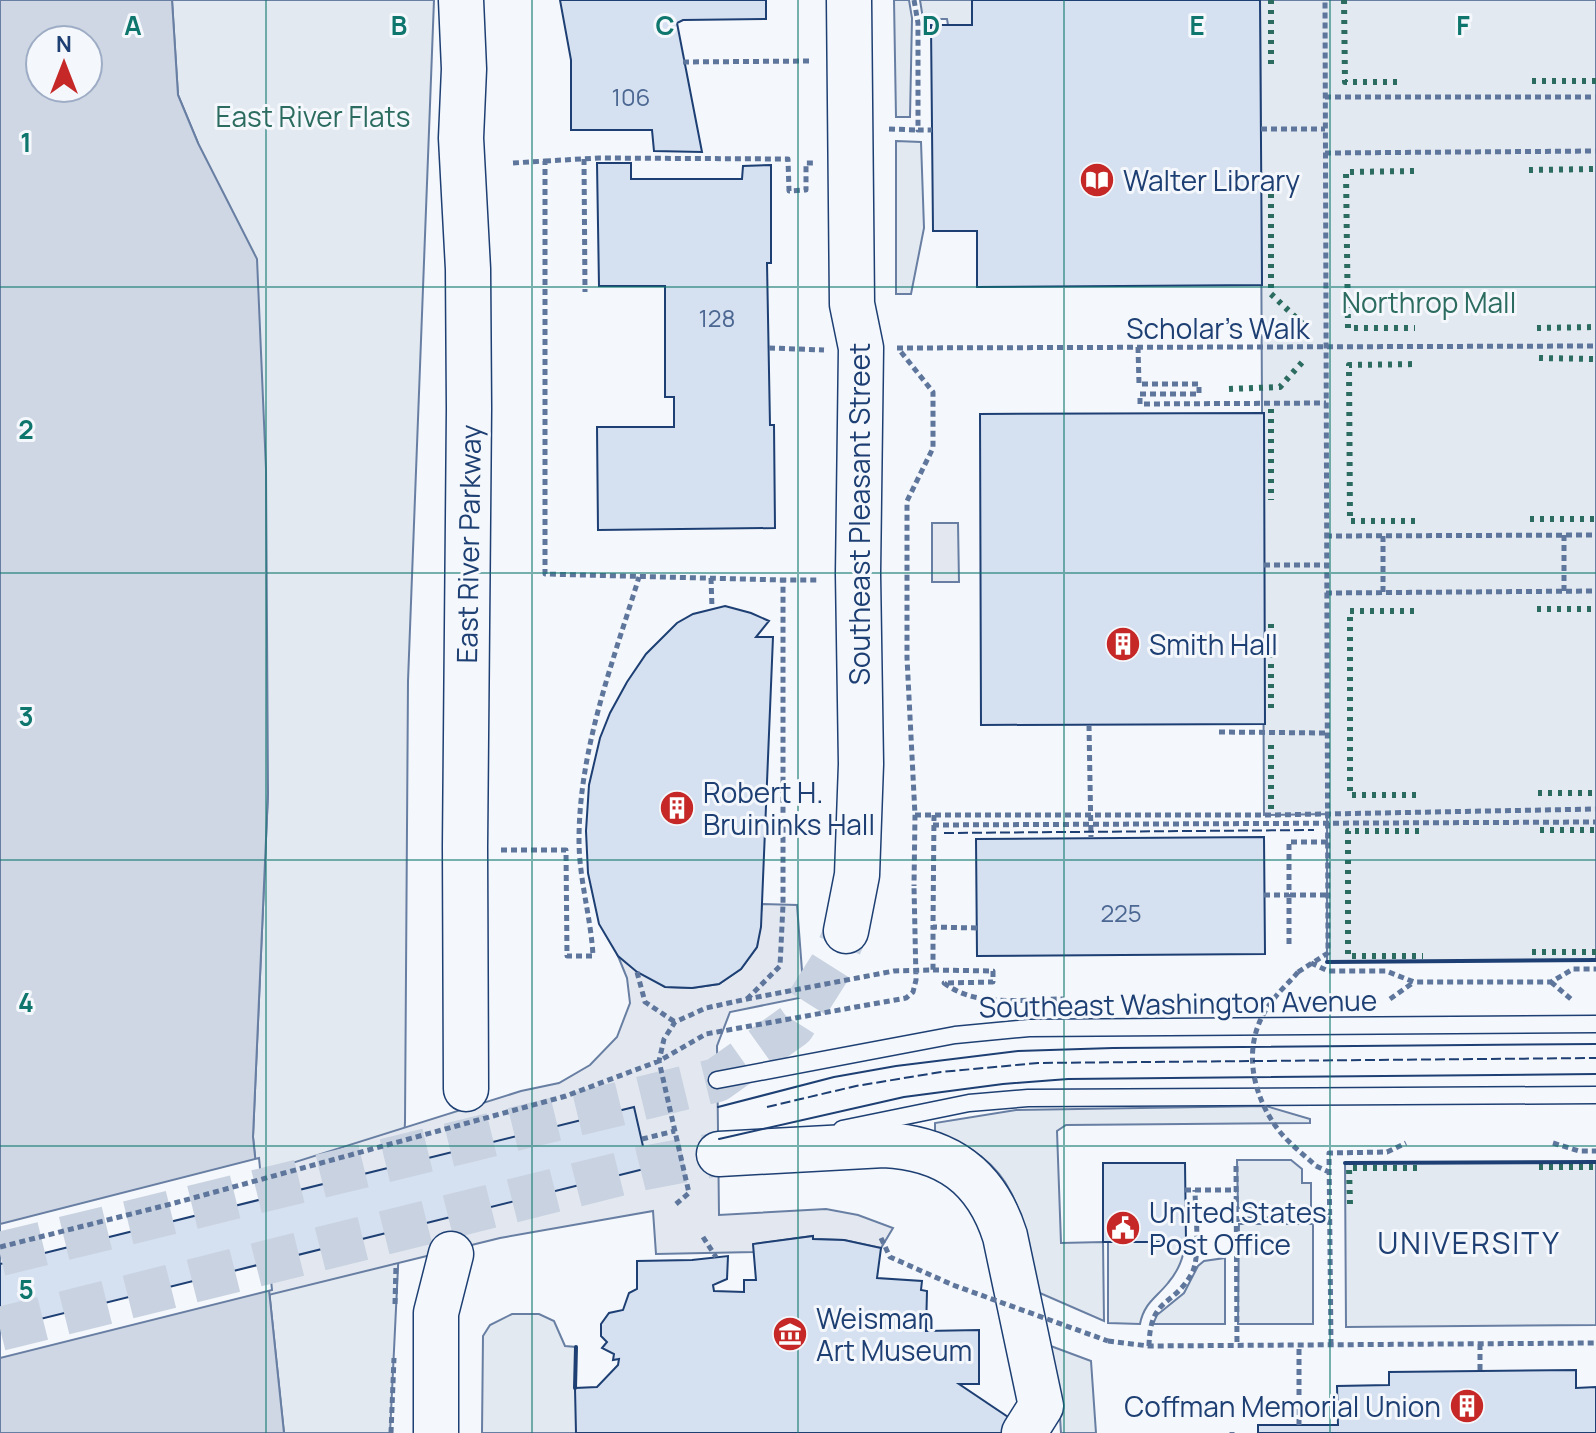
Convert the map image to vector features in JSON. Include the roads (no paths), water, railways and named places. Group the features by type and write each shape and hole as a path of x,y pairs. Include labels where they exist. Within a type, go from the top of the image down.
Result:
{"street":[{"name":"East River Parkway","path":"461,0 464,69 461,138 468,269 469,394 466,1089"},
{"name":"Southeast Pleasant Street","path":"846,931 857,875 861,764 858,574 861,348 852,304 849,0"},
{"path":"719,1154 884,1145 911,1147 961,1168 983,1189 998,1212 1005,1236 1041,1406 1024,1433"},
{"path":"436,1433 436,1313 451,1254"}],"lane":[{"name":"Southeast Washington Avenue","path":"717,1080 955,1035 1029,1028 1596,1024"},
{"path":"719,1154 969,1103 1028,1098 1596,1095"}],"tunnel":[{"path":"0,1254 717,1080 793,1026 831,966 846,931"},
{"path":"0,1329 644,1168 719,1154"}],"tram line":[{"path":"718,1107 834,1077 1018,1051 1596,1044"},
{"path":"719,1139 904,1097 1068,1079 1596,1074"}],"place":[{"name":"Walter Library","path":"1097,180"},
{"name":"Smith Hall","path":"1123,644"},
{"name":"Robert H. Bruininks Hall","path":"677,808"},
{"name":"United States Post Office","path":"1123,1228"},
{"name":"Weisman Art Museum","path":"790,1334"},
{"name":"Coffman Memorial Union","path":"1467,1406"}],"district":[{"name":"UNIVERSITY","path":"1469,1242"}],"park label":[{"name":"East River Flats","path":"313,116"},
{"name":"Northrop Mall","path":"1429,302"}]}
